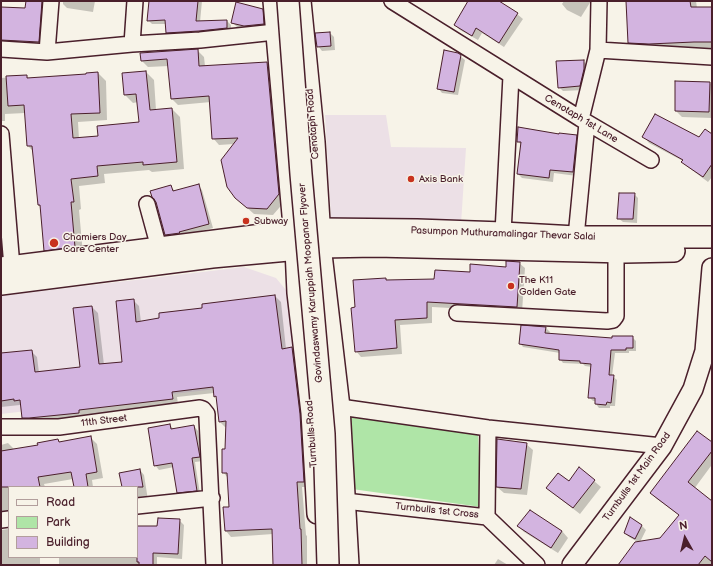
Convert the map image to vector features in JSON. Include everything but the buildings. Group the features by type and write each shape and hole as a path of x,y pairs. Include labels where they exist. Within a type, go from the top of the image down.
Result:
{"main road":[{"name":"Govindaswamy Karuppiah Moopanar Flyover","path":"288,1 324,434 328,565"},
{"name":"Pasumpon Muthuramalingar Thevar Salai","path":"295,240 417,230 504,232 576,237 712,237"},
{"name":"Pasumpon Muthuramalingar Thevar Salai","path":"321,238 384,246 616,252 712,250"},
{"path":"6,267 159,248 295,240"},
{"path":"1,284 212,257 295,240"}],"street":[{"path":"47,52 51,1"},
{"path":"132,44 135,1"},
{"path":"273,1 295,240"},
{"name":"Cenotaph Road","path":"301,1 314,135 321,238"},
{"name":"Cenotaph 1st Lane","path":"392,1 584,121 651,160"},
{"path":"576,237 584,121 598,50 599,1"},
{"path":"1,48 47,52 132,44 200,40 276,32"},
{"path":"598,50 712,57"},
{"path":"504,232 511,76"},
{"path":"1,134 6,267"},
{"path":"147,204 159,248"},
{"path":"321,238 340,407 349,565"},
{"name":"Turnbulls Road","path":"295,240 297,292 311,413 318,565"},
{"path":"457,313 607,321 613,320 616,316 616,252"},
{"name":"Turnbulls 1st Main Road","path":"572,565 662,446 693,389 705,351 712,268"},
{"path":"340,407 488,428 662,446"},
{"name":"11th Street","path":"1,427 59,427 200,408 203,409 207,414 212,498"},
{"name":"Turnbulls 1st Cross","path":"345,501 487,517 488,428"},
{"path":"138,506 212,498 214,565"},
{"path":"487,517 537,565"}],"shaded area":[{"path":"325,115 386,115 391,147 466,148 461,224 337,224 331,217"},
{"path":"244,267 276,278 286,290 291,330 294,380 1,414 1,296"}],"green space":[{"path":"347,417 478,433 481,507 352,489"}],"place":[{"name":"Axis Bank","path":"411,179"},
{"name":"Subway","path":"246,221"},
{"name":"Chamiers Day Care Center","path":"54,243"},
{"name":"The K11 Golden Gate","path":"511,286"}]}
